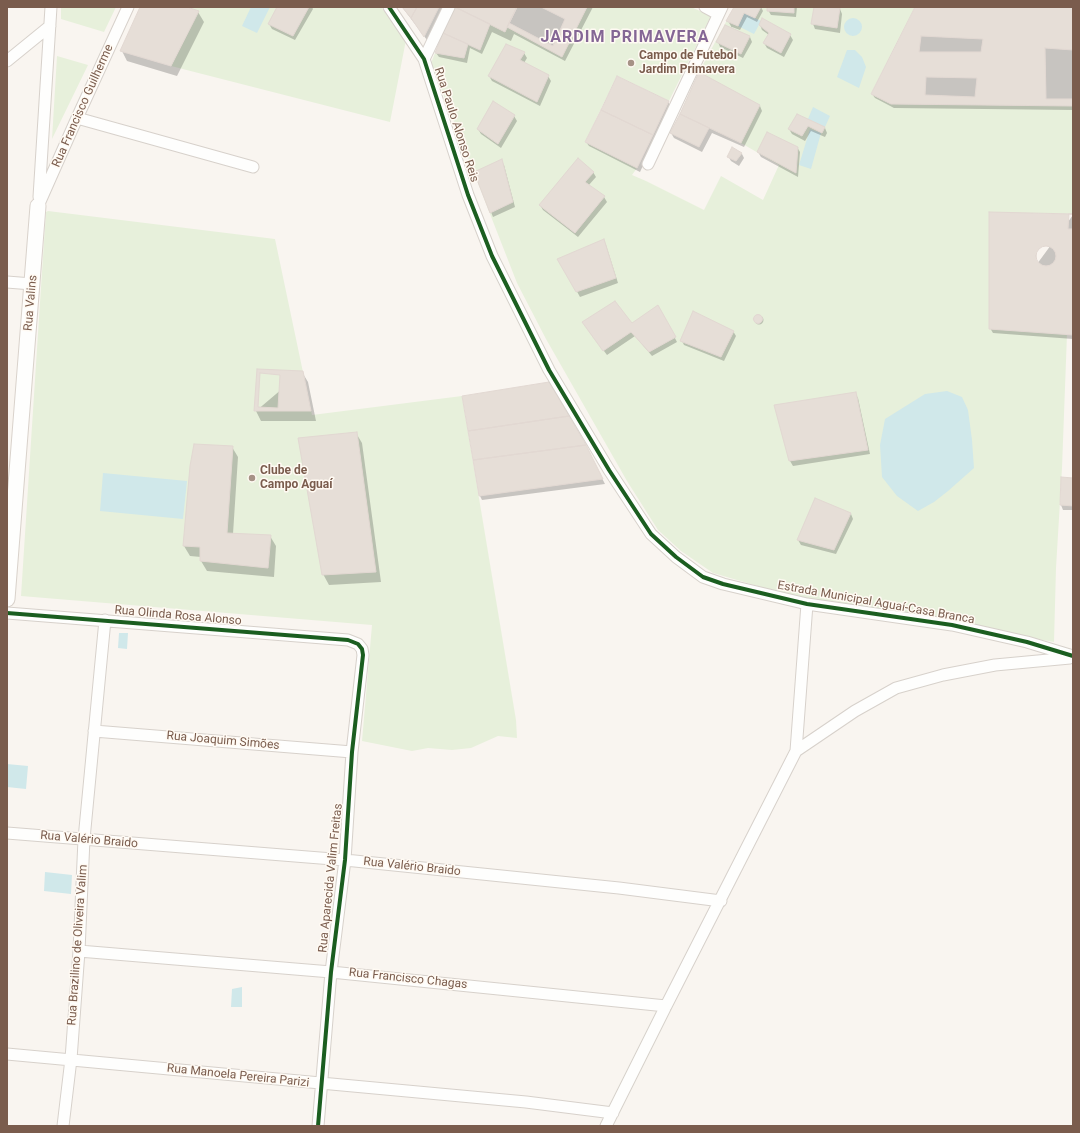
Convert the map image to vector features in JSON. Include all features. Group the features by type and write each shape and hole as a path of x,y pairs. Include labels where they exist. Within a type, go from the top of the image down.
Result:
{"street":[{"name":"Rua Valins","path":"7,598 38,206 51,7"},
{"name":"Rua Francisco Guilherme","path":"38,206 128,7"},
{"name":"Rua Paulo Alonso Reis","path":"389,7 424,59 468,195 492,256"},
{"path":"424,59 449,7"},
{"path":"648,164 720,10 705,7"},
{"path":"7,60 50,26"},
{"path":"77,118 253,167"},
{"name":"Estrada Municipal Aguaí-Casa Branca","path":"492,256 549,370 609,470 651,534 676,557 703,577 724,584 807,604 952,624 1027,642 1073,657"},
{"path":"7,282 32,284"},
{"path":"606,1126 796,751 807,604"},
{"name":"Rua Olinda Rosa Alonso","path":"7,613 348,640"},
{"name":"Rua Brazilino de Oliveira Valim","path":"64,1126 71,1059 79,951 84,839 106,620"},
{"name":"Rua Aparecida Valim Freitas","path":"318,1126 331,972 345,860 352,752 363,655 362,649 358,644 348,640"},
{"path":"796,751 855,711 896,688 942,675 995,665 1073,657"},
{"name":"Rua Joaquim Simões","path":"94,730 352,752"},
{"name":"Rua Valério Braido","path":"7,833 345,860 611,887 721,901"},
{"name":"Rua Francisco Chagas","path":"79,951 331,972 666,1006"},
{"name":"Rua Manoela Pereira Parizi","path":"7,1054 526,1102 613,1113"}],"green space":[{"path":"61,7 116,7 104,32 61,19"},
{"path":"187,7 381,7 406,40 390,122 171,66 198,11"},
{"path":"587,7 691,7 711,16 669,101 617,76 585,142 637,168 632,175 704,210 721,176 763,200 779,165 741,143 680,114 699,72 734,7 915,7 871,94 891,104 1073,106 1073,214 989,213 989,329 1067,334 1054,642 803,599 713,573 681,551 658,530 627,481 546,339 517,283 431,63 435,53 464,58 468,44 480,49 490,24 507,27 562,56"},
{"path":"57,56 88,65 52,139"},
{"name":"Clube de Campo Aguaí","path":"48,211 275,239 312,415 462,396 516,720 517,738 498,736 471,748 452,750 428,748 412,751 362,741 372,625 21,596 46,212"}],"water":[{"path":"251,7 270,7 257,33 242,26"},
{"path":"744,13 761,21 754,34 738,26"},
{"path":"853,18 859,21 862,27 859,33 853,36 847,33 844,27 847,21"},
{"path":"847,50 855,50 862,57 866,67 859,88 837,77"},
{"path":"813,107 830,116 825,127 808,119"},
{"path":"810,129 821,133 811,169 799,165"},
{"path":"947,391 962,397 968,410 974,468 934,502 918,511 897,496 882,477 880,445 885,419 925,394"},
{"path":"103,473 187,481 183,519 100,511"},
{"path":"119,633 128,633 127,649 118,648"},
{"path":"7,764 28,766 26,789 7,787"},
{"path":"45,872 72,875 71,894 44,891"},
{"path":"242,987 242,1007 231,1007 232,989"}],"building":[{"path":"140,7 187,7 199,11 171,66 120,51"},
{"path":"277,7 309,7 293,36 268,24"},
{"path":"402,7 417,7 411,18"},
{"path":"417,7 439,7 424,37 411,18"},
{"path":"455,7 517,7 505,32"},
{"path":"455,7 490,24 480,50 443,33"},
{"path":"517,7 587,7 562,57 507,27"},
{"path":"517,7 541,7 565,19 553,46 509,23"},
{"path":"734,7 761,7 755,18 744,13 738,26 726,21"},
{"path":"767,7 794,7 794,13 767,11"},
{"path":"814,7 840,8 837,28 811,24"},
{"path":"915,7 1073,7 1073,106 891,104 871,94"},
{"path":"762,18 791,34 781,53 763,43 769,33 759,25"},
{"path":"725,25 750,36 741,54 716,42"},
{"path":"443,33 468,44 464,58 435,53"},
{"path":"921,36 983,39 981,52 919,52"},
{"path":"506,44 525,52 520,60 549,75 537,102 488,76"},
{"path":"1045,48 1073,50 1073,99 1046,99"},
{"path":"699,72 760,105 741,143 680,114"},
{"path":"617,76 669,101 653,135 601,110"},
{"path":"926,77 977,78 975,97 925,95"},
{"path":"493,101 515,115 498,144 477,129"},
{"path":"601,110 653,135 637,168 585,142"},
{"path":"680,114 709,128 699,147 670,133"},
{"path":"797,114 825,127 822,133 808,126 802,136 788,129"},
{"path":"767,132 798,147 796,173 757,152"},
{"path":"732,147 742,153 736,161 727,157"},
{"path":"578,158 594,172 585,182 605,196 575,233 539,205"},
{"path":"502,159 513,202 490,213 474,172"},
{"path":"989,212 1073,214 1073,335 989,329"},
{"path":"1069,214 1073,214 1073,229 1068,229"},
{"path":"604,239 616,278 576,292 557,259"},
{"path":"1046,246 1053,249 1056,256 1053,263 1046,266 1039,263 1036,256 1039,249"},
{"path":"615,301 632,323 658,305 676,337 649,352 631,332 603,351 582,322"},
{"path":"693,311 734,331 721,357 680,341"},
{"path":"758,314 763,319 758,324 753,319"},
{"path":"257,369 303,371 311,411 254,411"},
{"path":"260,373 280,375 278,408 258,407"},
{"path":"549,382 569,416 468,431 462,396"},
{"path":"856,392 868,450 789,461 774,405"},
{"path":"569,416 586,445 473,460 468,431"},
{"path":"357,432 376,572 322,575 298,438"},
{"path":"194,444 233,446 227,533 271,535 268,568 200,561 200,547 183,546 190,466"},
{"path":"586,445 603,479 479,496 473,460"},
{"path":"1061,477 1073,478 1073,506 1060,505"},
{"path":"815,498 851,513 834,550 797,540"}],"cycle path":[{"path":"389,7 424,59 468,195 492,256 549,370 609,470 651,534 676,557 703,577 723,584 807,604 952,625 1027,642 1073,656"},
{"path":"7,613 348,640 358,644 362,649 363,655 352,752 345,860 331,972 318,1126"}],"place":[{"name":"Campo de Futebol Jardim Primavera","path":"631,63"},
{"name":"Clube de Campo Aguaí","path":"252,478"}],"district":[{"name":"JARDIM PRIMAVERA","path":"625,38"}]}
